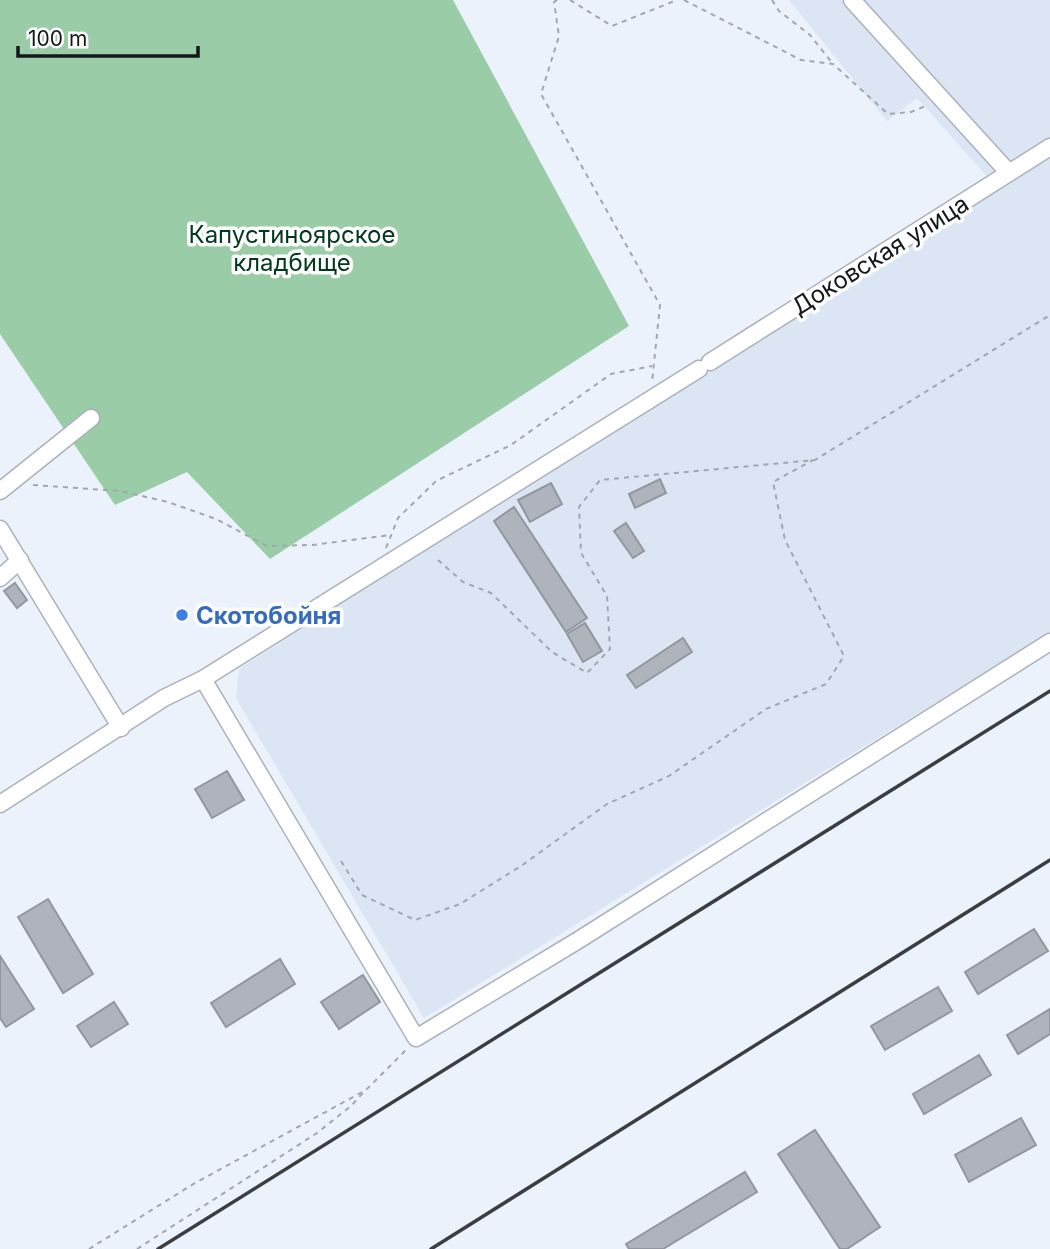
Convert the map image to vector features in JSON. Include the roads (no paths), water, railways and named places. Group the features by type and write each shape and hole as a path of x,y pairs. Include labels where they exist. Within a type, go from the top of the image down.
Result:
{"street":[{"path":"852,0 1009,173"},
{"name":"Доковская улица","path":"0,804 164,698 203,679 1050,147"},
{"path":"0,491 90,418"},
{"path":"0,529 121,728"},
{"path":"0,578 20,560"},
{"path":"203,679 416,1038 577,941 1050,642"}],"railway":[{"path":"158,1249 1050,691"},
{"path":"431,1249 1050,860"}],"place":[{"name":"Скотобойня","path":"182,615"}],"park label":[{"name":"Капустиноярское кладбище","path":"292,248"}]}
